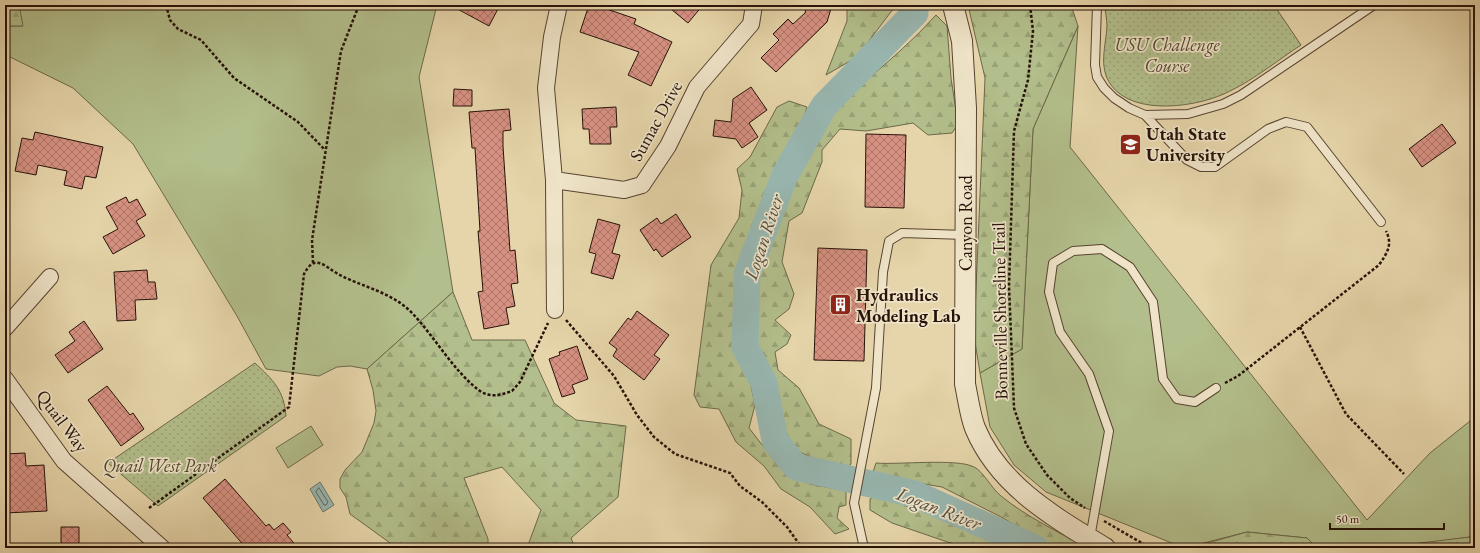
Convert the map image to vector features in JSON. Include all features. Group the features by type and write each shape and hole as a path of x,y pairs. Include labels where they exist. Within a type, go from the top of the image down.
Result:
{"street":[{"path":"555,310 554,180 546,88 559,5"},
{"name":"Sumac Drive","path":"554,180 624,190 642,185 668,146 697,87 751,24 754,5"},
{"name":"Canyon Road","path":"953,5 962,49 966,108 965,384 975,428 999,469 1041,508 1098,543"},
{"path":"5,328 50,277"},
{"name":"Quail Way","path":"5,379 64,461 153,545"}],"lane":[{"path":"1097,5 1095,65 1098,77 1104,88 1114,98 1145,115 1187,160 1201,166 1215,167 1268,129 1286,122 1307,127 1381,222"},
{"path":"1145,115 1188,114 1223,104 1241,95 1374,5"},
{"path":"864,548 854,503 860,465 876,388 883,272 889,241 902,233 966,236"},
{"path":"1098,543 1095,516 1109,431 1089,374 1060,332 1049,292 1053,263 1073,251 1102,249 1130,267 1154,302 1163,378 1177,399 1195,402 1216,388"}],"path":[{"path":"166,5 170,20 178,28 201,40 234,78 298,122 326,150"},
{"path":"313,263 312,240 341,51 359,5"},
{"name":"Bonneville Shoreline Trail","path":"1030,5 1033,31 1028,80 1014,131 1012,181 1009,286 1014,408 1026,444 1047,475 1070,498 1095,516 1146,546 1159,548"},
{"path":"1216,388 1238,376 1379,265 1389,250 1390,238 1381,222"},
{"path":"149,508 289,407 304,274 308,266 319,262 326,264 337,274 382,292 411,312 464,376 480,391 489,396 512,392 520,382 531,355 555,310 573,326 614,376 637,415 654,437 675,454 730,473 740,486 762,502 787,527 802,548"},
{"path":"1300,327 1346,414 1404,474"}],"green space":[{"path":"5,5 19,5 23,26 5,26"},
{"path":"19,5 437,5 419,77 453,292 367,369 350,366 337,367 319,376 266,369 237,316 133,144 73,88 8,56 5,52 5,26 22,26"},
{"path":"847,5 896,5 857,57 826,75 847,21"},
{"path":"968,5 1071,5 1078,26 1033,129 1022,349 980,373 974,336 985,78"},
{"name":"USU Challenge Course","path":"1105,5 1274,5 1301,45 1248,81 1217,97 1185,105 1151,105 1135,102 1121,95 1111,85 1107,78 1104,64 1107,26"},
{"path":"936,15 947,26 951,78 958,124 952,133 928,135 913,123 866,131 840,129 822,150 822,162 802,213 789,221 782,262 794,294 789,309 775,320 791,335 787,344 775,352 778,370 799,388 819,424 851,439 851,464 845,469 826,465 792,448 777,430 763,366 757,359 747,367 755,405 749,428 780,468 810,484 846,491 846,505 839,507 837,518 849,529 835,534 810,507 781,489 764,466 736,442 719,409 700,407 694,395 711,265 739,218 742,190 737,169 750,157 777,107 789,101 807,107 796,143 830,111 902,49"},
{"path":"1078,26 1070,147 1367,520 1430,453 1475,417 1475,531 1471,536 1475,534 1475,545 1470,537 1420,544 1421,548 1317,548 1307,538 1247,532 1184,548 1046,492 1014,465 990,427 980,373 1022,349 1033,129"},
{"path":"453,292 472,340 525,340 554,403 576,420 626,426 618,497 571,538 575,548 527,548 541,510 502,467 464,478 488,539 488,548 397,548 350,514 346,497 340,488 340,479 345,470 362,452 374,423 376,411 373,390 367,369"},
{"name":"Quail West Park","path":"255,363 272,380 280,392 285,407 286,416 158,506 108,463"},
{"path":"311,426 323,445 288,468 276,448"},
{"path":"942,462 966,464 974,467 981,472 1001,496 1011,504 1043,524 1088,548 1053,548 1003,518 942,487 882,477 873,472 876,463"},
{"path":"878,493 910,496 960,521 1004,548 965,548 892,523 870,510 870,499"},
{"path":"1247,532 1307,538 1317,548 1189,548"},
{"path":"1470,537 1475,545 1475,548 1421,548 1420,543"}],"water":[{"path":"320,482 334,505 323,512 310,489"}],"building":[{"path":"450,5 500,5 489,26"},
{"path":"589,5 595,5 636,19 634,24 672,42 651,86 628,75 639,52 580,32"},
{"path":"666,5 703,5 688,23"},
{"path":"807,5 832,5 827,22 776,72 761,58 779,40 773,34 788,19 793,24 805,13"},
{"path":"751,87 767,110 749,123 758,137 742,148 736,139 713,136 715,120 731,122 733,99"},
{"path":"454,89 472,90 472,106 453,106"},
{"path":"616,107 617,127 610,127 611,144 590,144 589,129 583,129 582,109"},
{"path":"509,109 511,130 503,131 503,146 510,251 515,250 518,283 511,284 515,306 506,308 509,324 484,329 478,292 483,291 478,231 480,231 475,148 472,148 469,112"},
{"path":"1442,124 1456,143 1422,167 1409,149"},
{"path":"35,132 103,147 96,178 85,176 82,189 64,185 67,171 38,165 36,175 15,171 22,138 33,140"},
{"path":"866,134 906,135 904,208 865,207"},
{"path":"126,197 129,203 137,199 146,215 136,221 145,236 113,254 103,237 118,229 106,207"},
{"path":"676,214 691,237 662,257 656,249 654,251 640,230 657,218 661,224"},
{"path":"598,219 620,225 612,253 620,255 613,279 591,273 596,254 589,252"},
{"name":"Hydraulics Modeling Lab","path":"818,248 867,250 864,361 814,360"},
{"path":"147,270 148,282 155,282 157,299 135,300 136,320 117,321 114,272"},
{"path":"637,311 669,335 654,355 660,359 644,380 613,356 617,349 609,343 628,318 631,320"},
{"path":"84,321 103,349 68,373 55,355 75,341 69,332"},
{"path":"577,346 588,379 572,385 575,393 562,397 549,359 560,355 559,352"},
{"path":"107,386 130,415 133,413 144,429 121,446 88,400"},
{"path":"25,453 26,466 44,465 47,511 5,513 5,454"},
{"path":"225,479 266,526 269,524 274,530 283,523 291,532 287,535 298,548 246,548 203,498"},
{"path":"61,527 79,527 79,548 61,548"}],"waterway":[{"name":"Logan River","path":"915,5 915,13 824,106 785,175 747,274 745,347 764,383 775,441 796,467 915,494 1035,548"}],"place":[{"name":"Utah State University","path":"1131,144"},
{"name":"Hydraulics Modeling Lab","path":"841,305"}]}
